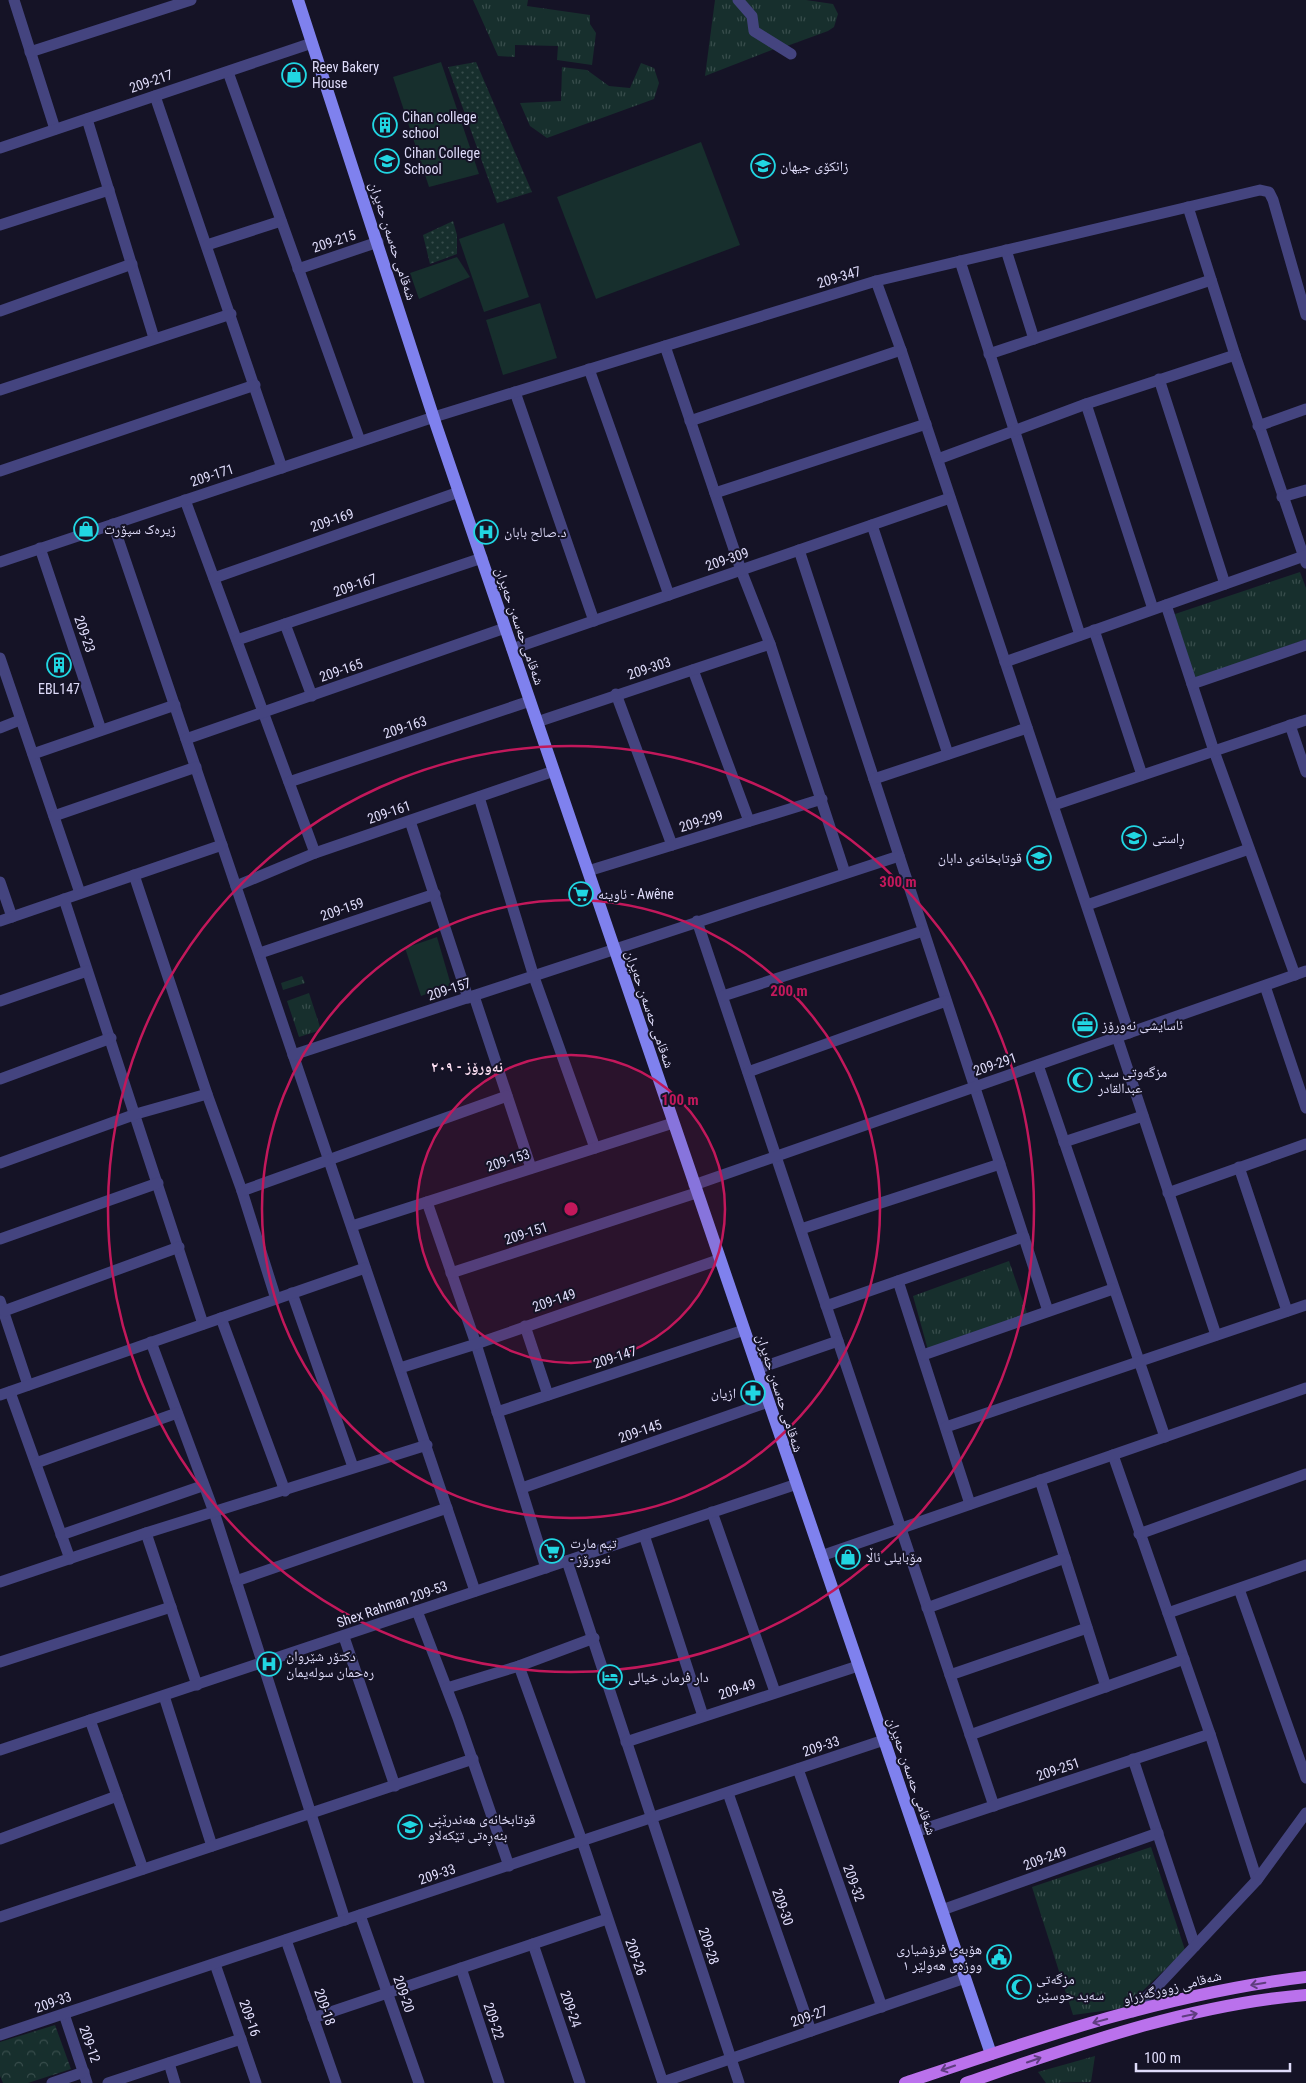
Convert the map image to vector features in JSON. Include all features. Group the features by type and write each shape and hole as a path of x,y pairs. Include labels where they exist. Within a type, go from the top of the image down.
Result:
{"main road":[{"name":"شەقامی زوورگەزراو","path":"904,2083 991,2054 1133,2012 1216,1991 1306,1977"},
{"path":"966,2083 987,2079 1144,2025 1240,2004 1306,1995"}],"street":[{"path":"14,0 55,130"},
{"path":"30,52 191,0"},
{"name":"شەقامی حەسەن حەیران","path":"298,0 434,417 718,1260 744,1330 794,1485 884,1740 991,2054"},
{"path":"738,0 752,16 754,31 791,54"},
{"name":"209-217","path":"0,148 312,43"},
{"path":"228,72 360,441"},
{"path":"155,96 255,384 282,468"},
{"path":"87,119 154,338"},
{"path":"0,226 109,190"},
{"name":"209-347","path":"434,417 876,281 1260,190 1269,192 1272,200 1306,315"},
{"path":"1005,662 1225,584 1305,559 1258,426 1188,207"},
{"path":"207,245 281,221"},
{"name":"209-215","path":"298,268 378,242"},
{"path":"1006,250 1034,339"},
{"path":"960,261 1080,635"},
{"path":"0,311 132,264"},
{"path":"989,354 1211,280"},
{"path":"876,281 938,459 1087,905 1143,1116 1216,1335"},
{"path":"0,390 230,314"},
{"path":"665,346 741,570 770,644 846,873"},
{"path":"690,422 901,350"},
{"path":"938,459 1086,404 1235,355"},
{"path":"590,369 669,595"},
{"path":"1159,379 1225,584"},
{"path":"0,471 255,384"},
{"path":"515,392 594,621"},
{"path":"1086,404 1153,609"},
{"path":"1258,426 1306,409"},
{"name":"209-171","path":"0,562 434,417"},
{"path":"715,493 926,424"},
{"path":"1282,497 1306,490"},
{"name":"209-169","path":"214,578 459,492"},
{"name":"209-309","path":"512,649 950,498"},
{"path":"185,500 316,854"},
{"path":"113,524 293,1055 331,1160 365,1268 427,1444 475,1591"},
{"path":"872,525 948,754"},
{"name":"209-23","path":"40,548 101,730"},
{"path":"799,550 1048,1312"},
{"name":"209-167","path":"237,640 482,558"},
{"path":"1166,605 1214,751 1249,849 1301,973"},
{"path":"285,624 312,696"},
{"name":"209-165","path":"186,739 505,628"},
{"path":"1094,630 1142,775"},
{"name":"209-303","path":"537,722 770,644"},
{"path":"1192,684 1306,645"},
{"path":"0,658 80,893"},
{"path":"693,670 749,821"},
{"path":"616,694 672,845"},
{"name":"209-163","path":"289,782 530,702"},
{"path":"33,754 175,704"},
{"path":"0,728 20,720"},
{"path":"1054,805 1306,720"},
{"path":"1290,725 1306,772"},
{"path":"874,780 1027,728"},
{"path":"54,816 196,768"},
{"name":"209-161","path":"236,886 316,854 554,771"},
{"path":"479,797 534,977 595,1148"},
{"name":"209-299","path":"588,871 822,799"},
{"path":"410,821 531,1168"},
{"path":"0,922 222,845"},
{"path":"1087,905 1249,849"},
{"name":"209-157","path":"293,1055 899,856"},
{"path":"134,875 207,1094 242,1191 276,1299"},
{"path":"0,882 12,918"},
{"name":"209-159","path":"260,953 435,894"},
{"path":"64,899 136,1114 203,1324"},
{"path":"698,921 994,1806"},
{"path":"723,996 924,931"},
{"path":"0,1001 87,971"},
{"name":"209-291","path":"695,1189 776,1156 1301,973"},
{"path":"1265,986 1306,1108"},
{"path":"748,1072 946,1001"},
{"path":"0,1079 111,1038"},
{"path":"1038,1065 1165,1437"},
{"path":"0,1163 136,1114 207,1094"},
{"path":"242,1191 507,1096"},
{"path":"1064,1142 1143,1116"},
{"name":"209-153","path":"352,1226 673,1123"},
{"path":"1168,1193 1306,1144"},
{"path":"801,1229 1000,1164"},
{"path":"1239,1167 1287,1311"},
{"path":"0,1239 158,1183"},
{"name":"209-151","path":"451,1274 695,1189"},
{"path":"427,1202 476,1344 546,1568"},
{"path":"826,1306 1024,1237"},
{"path":"28,1385 2,1306 179,1247"},
{"name":"209-149","path":"400,1368 476,1344 718,1260"},
{"path":"70,1559 36,1463 5,1394 365,1268"},
{"path":"898,1281 970,1504"},
{"path":"923,1355 1113,1288"},
{"path":"292,1293 353,1467"},
{"path":"946,1427 1306,1305"},
{"path":"221,1318 285,1491"},
{"path":"525,1326 548,1395"},
{"name":"209-147","path":"497,1412 744,1330"},
{"path":"756,1369 838,1341"},
{"path":"151,1342 202,1486 214,1512 345,1920"},
{"path":"820,1556 1306,1388"},
{"name":"209-145","path":"522,1488 768,1402"},
{"path":"36,1463 177,1413"},
{"path":"1,1580 285,1491 427,1444"},
{"path":"1113,1454 1139,1534 1210,1734 1257,1880"},
{"path":"1139,1534 1306,1474"},
{"path":"1040,1480 1106,1687"},
{"name":"Shex Rahman 209-53","path":"0,1750 794,1485"},
{"path":"61,1534 202,1486"},
{"path":"236,1581 447,1508"},
{"path":"712,1512 775,1692"},
{"path":"146,1533 197,1685"},
{"path":"644,1535 702,1716"},
{"path":"927,1608 1065,1558"},
{"name":"209-28","path":"567,1561 594,1638 626,1742 739,2083"},
{"path":"1168,1613 1306,1565"},
{"path":"1239,1589 1306,1778"},
{"path":"0,1662 171,1607"},
{"path":"417,1611 473,1759 508,1866"},
{"path":"950,1675 1087,1628"},
{"path":"344,1636 395,1786"},
{"path":"447,1688 519,1666 594,1638"},
{"path":"970,1735 1184,1659"},
{"name":"209-26","path":"519,1666 582,1841 663,2082"},
{"name":"209-49","path":"626,1742 858,1666"},
{"path":"164,1696 212,1846"},
{"path":"90,1720 143,1869"},
{"name":"209-251","path":"915,1832 1210,1734"},
{"name":"209-33","path":"0,2035 884,1740"},
{"path":"0,1917 473,1759"},
{"path":"1133,1760 1195,1946"},
{"name":"209-32","path":"798,1769 882,2007"},
{"name":"209-30","path":"728,1792 811,2031"},
{"path":"0,1839 117,1796"},
{"path":"1133,2012 1257,1880 1306,1813"},
{"name":"209-249","path":"942,1910 1158,1833"},
{"name":"209-20","path":"360,1915 419,2083"},
{"path":"313,2018 608,1919"},
{"name":"209-18","path":"286,1940 336,2083"},
{"name":"209-24","path":"533,1944 580,2083"},
{"name":"209-16","path":"215,1964 256,2083"},
{"name":"209-22","path":"461,1968 499,2083"},
{"name":"209-27","path":"663,2082 965,1978"},
{"name":"209-12","path":"64,2014 87,2083"},
{"path":"108,2083 241,2039"},
{"path":"169,2063 175,2083"},
{"path":"52,2083 84,2072"}],"green space":[{"path":"473,0 528,0 527,6 590,15 590,24 596,33 592,65 557,60 558,46 515,45 515,57 498,56"},
{"path":"715,0 734,0 777,48 705,76"},
{"path":"743,0 806,0 833,4 838,14 834,27 828,31 787,46 757,30"},
{"path":"441,62 479,174 429,187 393,77"},
{"path":"476,62 532,192 497,203 448,67"},
{"path":"641,63 654,68 659,83 654,99 547,138 530,126 520,103 561,101 562,67 587,70 609,86 630,88"},
{"path":"701,142 740,245 596,299 557,197"},
{"path":"453,221 457,235 457,254 430,264 423,235"},
{"path":"504,223 529,297 484,312 459,239"},
{"path":"457,257 470,277 419,299 410,273"},
{"path":"540,303 557,358 503,375 486,320"},
{"path":"1300,572 1306,588 1306,639 1194,681 1172,615"},
{"path":"437,937 451,985 421,996 405,948"},
{"path":"302,976 305,983 283,990 281,983"},
{"path":"309,993 321,1030 299,1037 287,1001"},
{"path":"1009,1261 1028,1316 928,1350 913,1296"},
{"path":"1151,1847 1185,1950 1125,2008 1073,2015 1032,1887"},
{"path":"55,2025 71,2069 28,2083 3,2083 0,2076 0,2042"},
{"path":"1095,2056 1091,2082 1046,2083 1038,2072"}],"place":[{"name":"Reev Bakery House","path":"294,75"},
{"name":"Cihan college school","path":"385,125"},
{"name":"Cihan College School","path":"387,161"},
{"name":"زانکۆی جیھان","path":"763,166"},
{"name":"زیرەک سپۆرت","path":"86,529"},
{"name":"د.صالح بابان","path":"486,532"},
{"name":"EBL147","path":"59,665"},
{"name":"ڕاستی","path":"1134,838"},
{"name":"قوتابخانەی دابان","path":"1039,858"},
{"name":"ئاوینە - Awêne","path":"581,894"},
{"name":"ئاسایشی نەورۆز","path":"1085,1025"},
{"name":"مزگەوتی سید عبدالقادر","path":"1080,1080"},
{"name":"ازيان","path":"753,1393"},
{"name":"تیم مارت - نەورۆز","path":"552,1551"},
{"name":"مۆبایلی ئاڵا","path":"848,1557"},
{"name":"دکتۆر شێروان رەحمان سولەیمان","path":"269,1664"},
{"name":"دار فرمان خیالی","path":"610,1677"},
{"name":"قوتابخانەی هەندرێنی بنەڕەتی تێکەڵاو","path":"410,1827"},
{"name":"هۆبەی فرۆشیاری ووزەی هەولێر ١","path":"999,1957"},
{"name":"مزگەتی سەید حوسێن","path":"1019,1987"}],"district":[{"name":"نەورۆز - ٢٠٩","path":"467,1067"}]}
